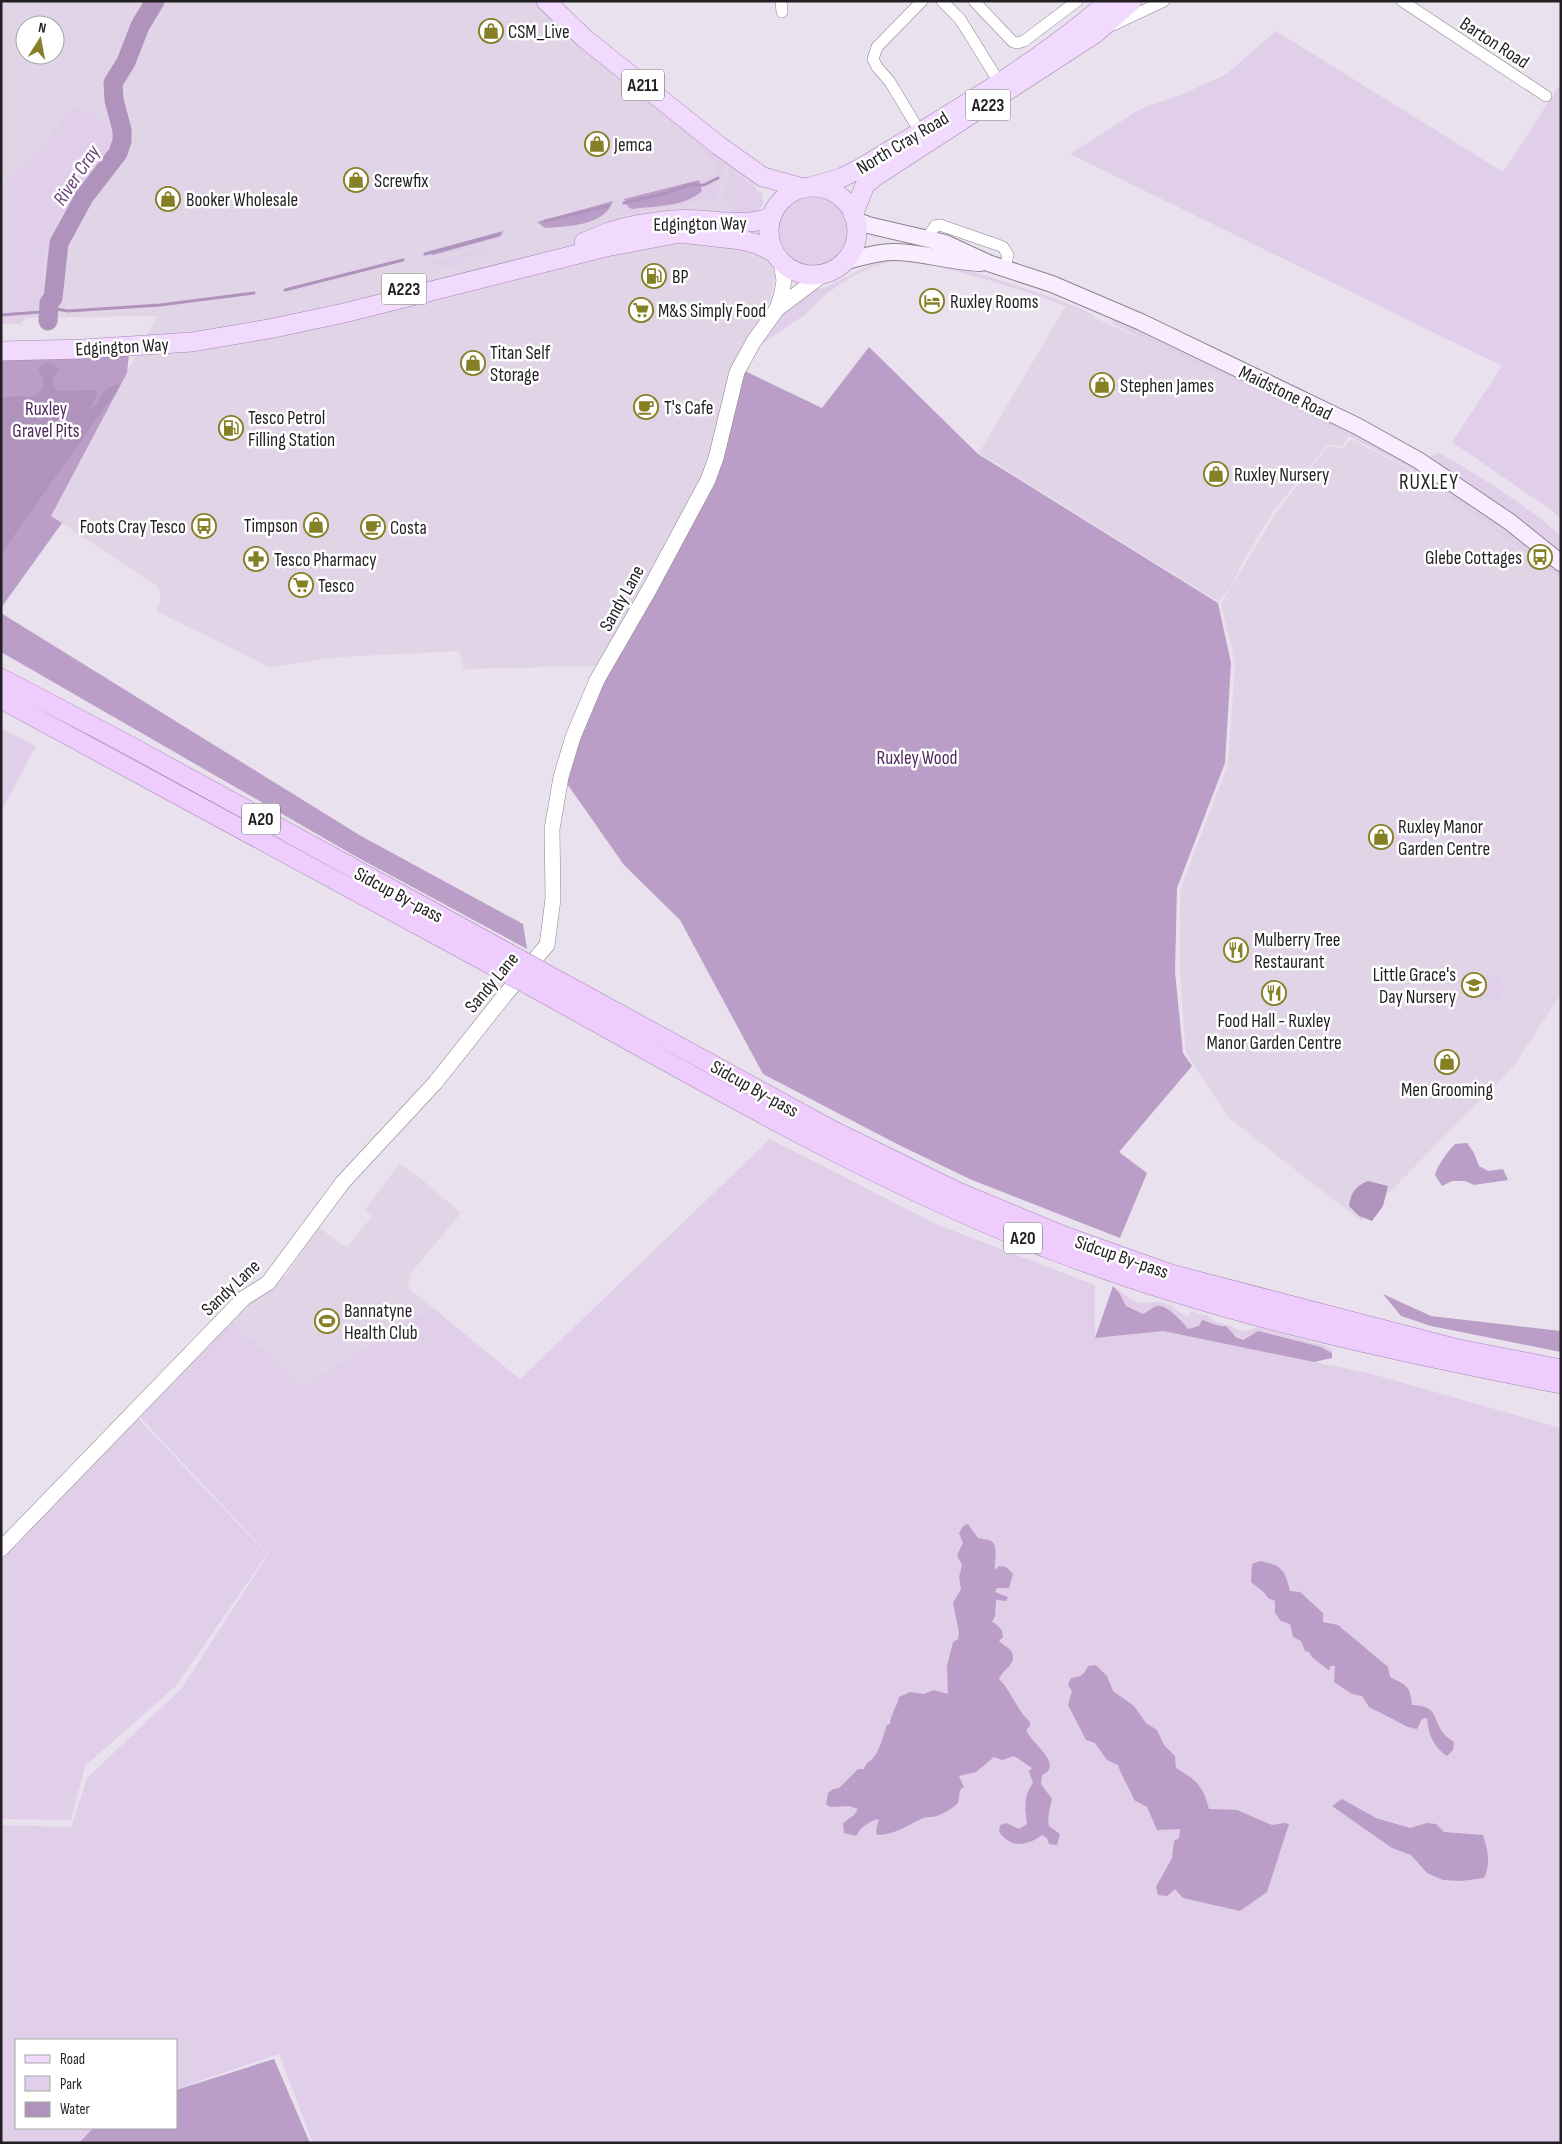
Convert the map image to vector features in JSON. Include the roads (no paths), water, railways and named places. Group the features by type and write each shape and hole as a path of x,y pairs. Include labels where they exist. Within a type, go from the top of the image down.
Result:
{"highway":[{"name":"A20","path":"1,664 60,699 121,741"},
{"name":"Sidcup By-pass","path":"1,678 121,741 516,967 823,1146 950,1208 1057,1252 1167,1291 1291,1324 1455,1364 1561,1384"},
{"name":"Sidcup By-pass","path":"1,699 516,967"},
{"name":"Sidcup By-pass","path":"533,977 832,1130 958,1192 1064,1236 1171,1274 1454,1348 1561,1369"}],"main road":[{"name":"A211","path":"546,1 584,38 718,145 763,177 808,187"},
{"name":"North Cray Road","path":"808,187 841,178 861,168 999,82 1108,1"},
{"name":"North Cray Road","path":"854,217 865,185 876,176 1096,33 1132,1"},
{"path":"763,177 770,195 771,216 769,231 777,258 796,272 807,275 825,273 843,262 853,250 856,242 857,232 854,217 847,203 838,194 826,188 808,187 787,194 778,203 771,216"},
{"name":"Edgington Way","path":"1,342 127,338 272,324 295,319 304,322 551,251 560,254 603,241 645,223 709,219 748,223 771,216"},
{"name":"Maidstone Road","path":"854,217 868,225 945,243 988,263 1052,284 1141,322 1357,426 1418,460 1476,498 1510,522 1561,563"},
{"name":"Edgington Way","path":"1,351 192,342 242,334 333,307 448,287 603,241 680,233 742,240 757,244 777,258"},
{"name":"Maidstone Road","path":"843,262 878,253 896,252 953,261 988,263"},
{"name":"Edgington Way","path":"127,338 130,341 240,330 242,334"}],"street":[{"path":"914,122 873,58 877,47 922,1"},
{"path":"942,1 960,19 999,82"},
{"path":"974,1 1013,42 1017,43 1024,41 1077,1"},
{"name":"North Cray Road","path":"1096,33 1164,1"},
{"name":"Barton Road","path":"1402,1 1546,96"},
{"path":"927,238 935,226 940,226 998,245 1008,255 1005,268"},
{"name":"Sandy Lane","path":"777,258 784,283 777,309"},
{"name":"Sandy Lane","path":"1,1550 244,1298 268,1283 343,1182 435,1083 547,945 553,899 552,829 561,777 574,737 598,680 701,494 716,458 737,372 754,341 777,309 825,273"}],"water":[{"name":"Ruxley Gravel Pits","path":"53,363 59,369 53,378 54,388 59,391 97,390 90,410 106,390 117,384 120,386 1,554 1,397 35,396 43,388 43,379 38,369 43,364"},
{"path":"1368,1181 1388,1186 1383,1206 1372,1221 1359,1216 1349,1206 1354,1190"}],"waterway":[{"name":"River Cray","path":"48,321 49,303 53,298 59,243 84,197 118,153 122,141 122,130 114,100 113,83 126,62 140,26 155,1"},
{"path":"624,203 663,194 689,185 704,185 718,178"},
{"path":"545,221 608,206"},
{"path":"425,254 498,235"},
{"path":"285,290 403,260"},
{"path":"1,315 40,312 49,303 56,309 68,311 160,305 254,293"}],"place":[{"name":"CSM_Live","path":"491,31"},
{"name":"Jemca","path":"597,144"},
{"name":"Screwfix","path":"356,180"},
{"name":"Booker Wholesale","path":"168,199"},
{"name":"BP","path":"654,276"},
{"name":"Ruxley Rooms","path":"932,301"},
{"name":"M&S Simply Food","path":"641,310"},
{"name":"Titan Self Storage","path":"473,363"},
{"name":"Stephen James","path":"1102,385"},
{"name":"T's Cafe","path":"646,407"},
{"name":"Tesco Petrol Filling Station","path":"231,428"},
{"name":"Ruxley Nursery","path":"1216,474"},
{"name":"Timpson","path":"316,525"},
{"name":"Foots Cray Tesco","path":"204,526"},
{"name":"Costa","path":"373,527"},
{"name":"Glebe Cottages","path":"1540,557"},
{"name":"Tesco Pharmacy","path":"256,559"},
{"name":"Tesco","path":"301,585"},
{"name":"Ruxley Manor Garden Centre","path":"1381,837"},
{"name":"Mulberry Tree Restaurant","path":"1236,950"},
{"name":"Little Grace's Day Nursery","path":"1474,985"},
{"name":"Food Hall - Ruxley Manor Garden Centre","path":"1274,993"},
{"name":"Men Grooming","path":"1447,1062"},
{"name":"Bannatyne Health Club","path":"327,1321"}],"district":[{"name":"RUXLEY","path":"1429,482"}],"park label":[{"name":"Ruxley Wood","path":"917,757"}]}
